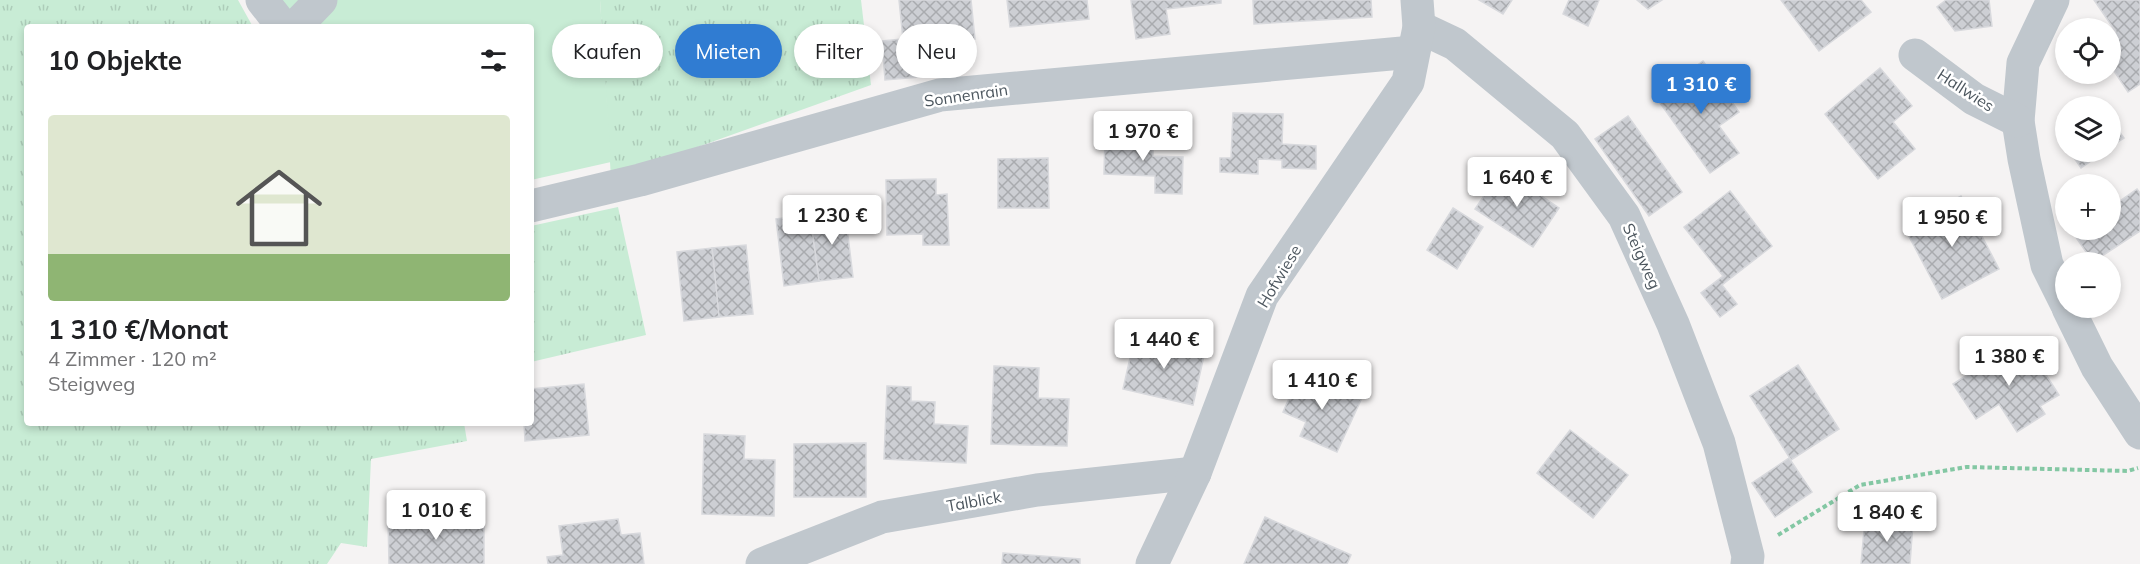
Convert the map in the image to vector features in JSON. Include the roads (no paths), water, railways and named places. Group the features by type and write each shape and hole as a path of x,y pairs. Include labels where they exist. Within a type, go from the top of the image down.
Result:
{"street":[{"path":"262,0 281,24"},
{"path":"298,24 321,0"},
{"name":"Hallwies","path":"2053,0 2023,63 2018,121 2047,266 2055,282"},
{"name":"Sonnenrain","path":"534,205 640,180 940,95 1416,26"},
{"name":"Hofwiese","path":"1152,564 1195,473 1262,296 1408,82 1416,26"},
{"name":"Steigweg","path":"1416,26 1455,44 1565,135 1624,216 1672,324 1719,443 1748,560"},
{"name":"Hallwies","path":"1915,55 1974,99 2018,121"},
{"path":"2073,318 2097,367 2140,433"},
{"name":"Talblick","path":"762,564 882,517 1037,490 1195,473"}]}
